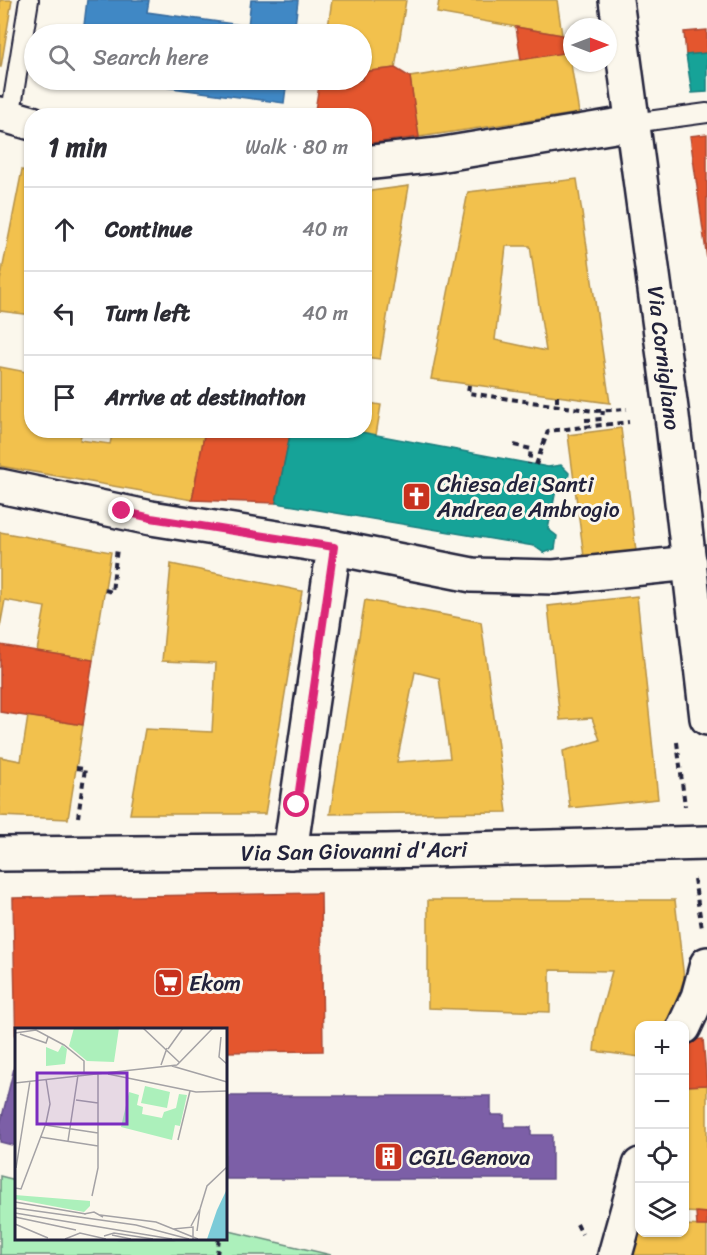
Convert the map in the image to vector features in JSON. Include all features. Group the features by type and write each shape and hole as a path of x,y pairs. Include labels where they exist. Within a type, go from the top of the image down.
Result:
{"street":[{"name":"Via Cornigliano","path":"616,0 704,658 707,718"},
{"path":"372,162 438,155 633,123"},
{"path":"0,486 151,518 334,547 472,575 554,578 690,563"},
{"path":"290,852 334,547"},
{"name":"Via San Giovanni d'Acri","path":"0,854 290,852 707,843"},
{"path":"687,1021 698,997 707,964"},
{"path":"615,1255 635,1180"}],"lane":[{"path":"26,24 29,0"},
{"path":"14,118 24,39"},
{"path":"633,123 707,113"}],"path":[{"path":"469,384 468,393 603,411 627,410"},
{"path":"557,396 557,406"},
{"path":"585,420 602,419 603,411"},
{"path":"536,465 548,431 628,422"},
{"path":"514,445 531,448 529,464"},
{"path":"105,590 112,592 122,511"},
{"path":"72,853 86,769 76,768"},
{"path":"217,1255 219,1240"}],"green space":[{"path":"0,1176 15,1180 15,1240 226,1240 226,1230 331,1255 0,1255"}],"building: Homes":[{"path":"0,0 12,0 1,67 0,67"},
{"path":"332,0 406,0 395,68 372,71 372,24 328,24"},
{"path":"439,0 557,0 562,35 437,13"},
{"path":"563,53 563,72 572,72 579,113 419,137 410,77"},
{"path":"22,170 24,170 24,314 0,311 0,281"},
{"path":"577,179 610,403 431,379 468,192","holes":["506,246 530,246 546,351 495,340"]},
{"path":"409,186 380,359 372,358 372,191"},
{"path":"0,367 24,372 24,438 80,438 80,440 110,444 111,438 204,438 192,500 0,466"},
{"path":"372,403 381,405 376,435 372,434"},
{"path":"621,428 636,551 584,557 568,435"},
{"path":"0,532 111,552 93,660 37,651 45,607 5,600 0,627"},
{"path":"171,564 302,591 265,814 130,814 145,729 212,732 216,663 162,661"},
{"path":"637,596 658,799 570,808 563,751 600,740 592,718 560,720 548,606"},
{"path":"365,600 481,622 507,812 330,814","holes":["415,672 439,678 450,758 397,762"]},
{"path":"28,716 83,725 68,819 0,816 0,757 21,761"},
{"path":"428,900 675,900 684,979 670,1021 635,1021 635,1056 594,1051 596,1030 612,971 550,970 550,1012 428,1008"},
{"path":"707,1085 707,1213 689,1212 689,1086"},
{"path":"689,1225 707,1226 707,1255 629,1255 635,1237 689,1237"}],"building: Shops":[{"path":"516,27 563,36 563,53 521,60"},
{"path":"707,30 707,53 686,55 684,32"},
{"path":"395,68 410,77 419,137 372,143 372,108 315,108 318,90 372,90 372,71"},
{"path":"707,134 707,259 690,136"},
{"path":"204,438 289,438 276,503 192,500"},
{"path":"0,645 93,660 83,725 0,712"},
{"name":"Ekom","path":"321,893 323,1051 226,1052 226,1028 15,1028 13,898"},
{"path":"703,1039 707,1085 689,1086 689,1050 692,1040"},
{"path":"696,1212 707,1213 707,1226 697,1226"}],"building: Offices":[{"path":"15,1064 15,1146 0,1142 0,1125"},
{"name":"CGIL Genova","path":"226,1096 491,1096 491,1115 504,1115 504,1127 531,1127 531,1135 552,1135 552,1179 226,1179"}],"building: Schools":[{"path":"87,0 149,0 147,12 234,24 84,24"},
{"path":"251,0 298,0 295,24 248,24"},
{"path":"187,90 286,90 284,103"}],"building: Public":[{"path":"707,53 707,92 692,93 686,55"},
{"name":"Chiesa dei Santi Andrea e Ambrogio","path":"372,434 548,467 561,465 569,473 567,486 556,490 548,529 557,536 555,549 544,553 534,546 276,503 289,438 372,438"}],"place":[{"name":"Chiesa dei Santi Andrea e Ambrogio","path":"416,497"},
{"name":"Ekom","path":"168,983"},
{"name":"CGIL Genova","path":"388,1157"}],"route":[{"path":"122,511 151,518 334,547 297,805"}]}
